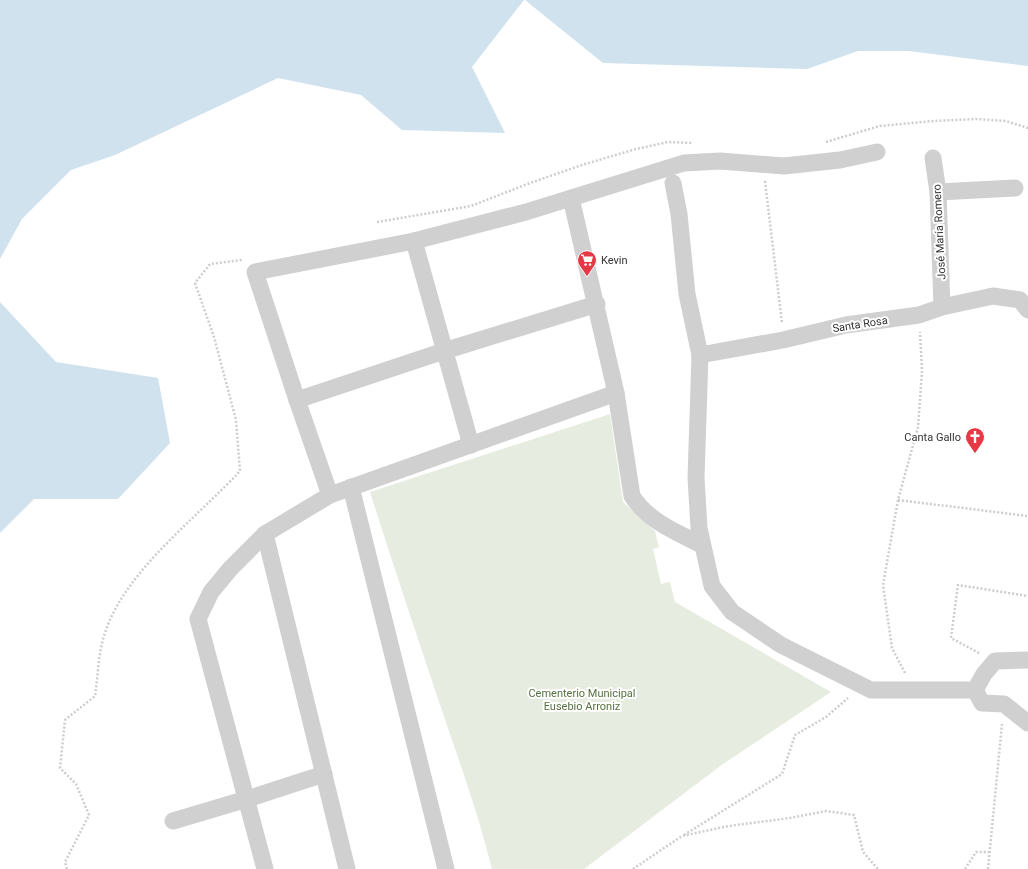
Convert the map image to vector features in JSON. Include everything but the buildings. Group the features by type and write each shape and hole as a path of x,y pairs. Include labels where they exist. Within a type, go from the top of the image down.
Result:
{"street":[{"path":"330,495 255,272 414,241 572,198 684,163 720,161 784,166 840,160 877,152"},
{"name":"José María Romero","path":"933,158 938,192 942,307"},
{"path":"673,182 679,214 687,294 700,355 696,478 699,528 712,586 732,612 781,645 871,690 976,690"},
{"path":"938,192 1015,188"},
{"path":"572,198 616,393 632,496 640,509 667,528 702,545"},
{"path":"414,241 471,445"},
{"name":"Santa Rosa","path":"700,355 783,340 846,325 919,315 942,307 993,296 1024,305"},
{"path":"297,400 444,351 597,304"},
{"path":"265,869 198,620 211,592 230,569 265,534 330,495 616,393"},
{"path":"351,487 446,869"},
{"path":"265,534 347,869"},
{"path":"976,690 984,674 995,661 1028,660"},
{"path":"976,690 982,703 1004,704 1028,724"},
{"path":"173,821 324,774"}],"path":[{"path":"765,181 783,340"},
{"path":"67,869 66,862 89,815 76,784 60,768 66,720 96,696 103,636 119,600 150,562 240,471 236,420 214,337 195,283 210,264 254,259 255,272"},
{"path":"914,690 892,648 883,586 898,500 918,426 922,371 919,315"},
{"path":"898,500 1028,516"},
{"path":"995,661 951,638 958,585 1028,596"},
{"path":"633,869 682,836 782,774 795,735 826,717 863,685"},
{"path":"988,869 1004,704"},
{"path":"682,836 729,826 790,818 826,811 854,816 863,852 878,869"},
{"path":"965,869 976,852 989,852"}],"green space":[{"name":"Cementerio Municipal Eusebio Arroniz","path":"610,414 623,502 655,531 659,547 653,549 661,584 670,582 675,602 831,692 723,764 584,869 492,869 473,801 410,616 370,492"}],"water":[{"path":"0,0 524,0 472,67 505,133 402,130 361,95 278,78 115,155 71,170 22,219 0,259"},
{"path":"525,0 1028,0 1028,66 909,51 858,51 807,69 603,63"},
{"path":"0,302 56,362 158,378 170,443 118,499 34,499 0,533"}],"place":[{"name":"Kevin","path":"587,277"},
{"name":"Canta Gallo","path":"975,454"}]}
